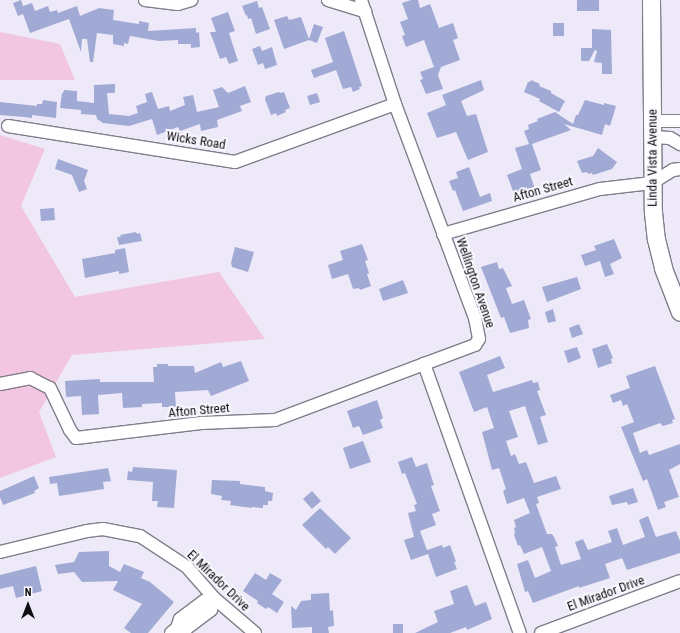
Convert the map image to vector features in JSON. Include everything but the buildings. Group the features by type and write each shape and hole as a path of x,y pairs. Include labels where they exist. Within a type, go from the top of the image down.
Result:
{"main road":[{"name":"Linda Vista Avenue","path":"650,0 652,183 656,240 663,268 680,312"}],"street":[{"path":"145,0 178,4 191,0"},
{"path":"328,0 363,5"},
{"name":"Wellington Avenue","path":"363,5 395,104 475,318 479,339 475,345 424,364"},
{"name":"Wicks Road","path":"8,126 235,162 395,104"},
{"path":"652,129 680,121"},
{"path":"652,129 680,144"},
{"path":"652,183 673,170 680,169"},
{"name":"Afton Street","path":"443,234 600,188 652,183"},
{"path":"424,364 520,633"},
{"name":"Afton Street","path":"0,384 30,378 50,388 70,430 76,438 201,422 275,420 424,364"},
{"name":"El Mirador Drive","path":"0,552 87,531 103,529 140,536 187,567 214,598 255,633"},
{"name":"El Mirador Drive","path":"541,633 680,581"},
{"path":"174,631 187,628 211,610 214,598"}],"shaded area":[{"path":"0,32 60,44 75,80 0,80"},
{"path":"0,135 45,149 21,206 75,297 219,272 265,339 72,355 39,412 56,457 0,478"}]}
